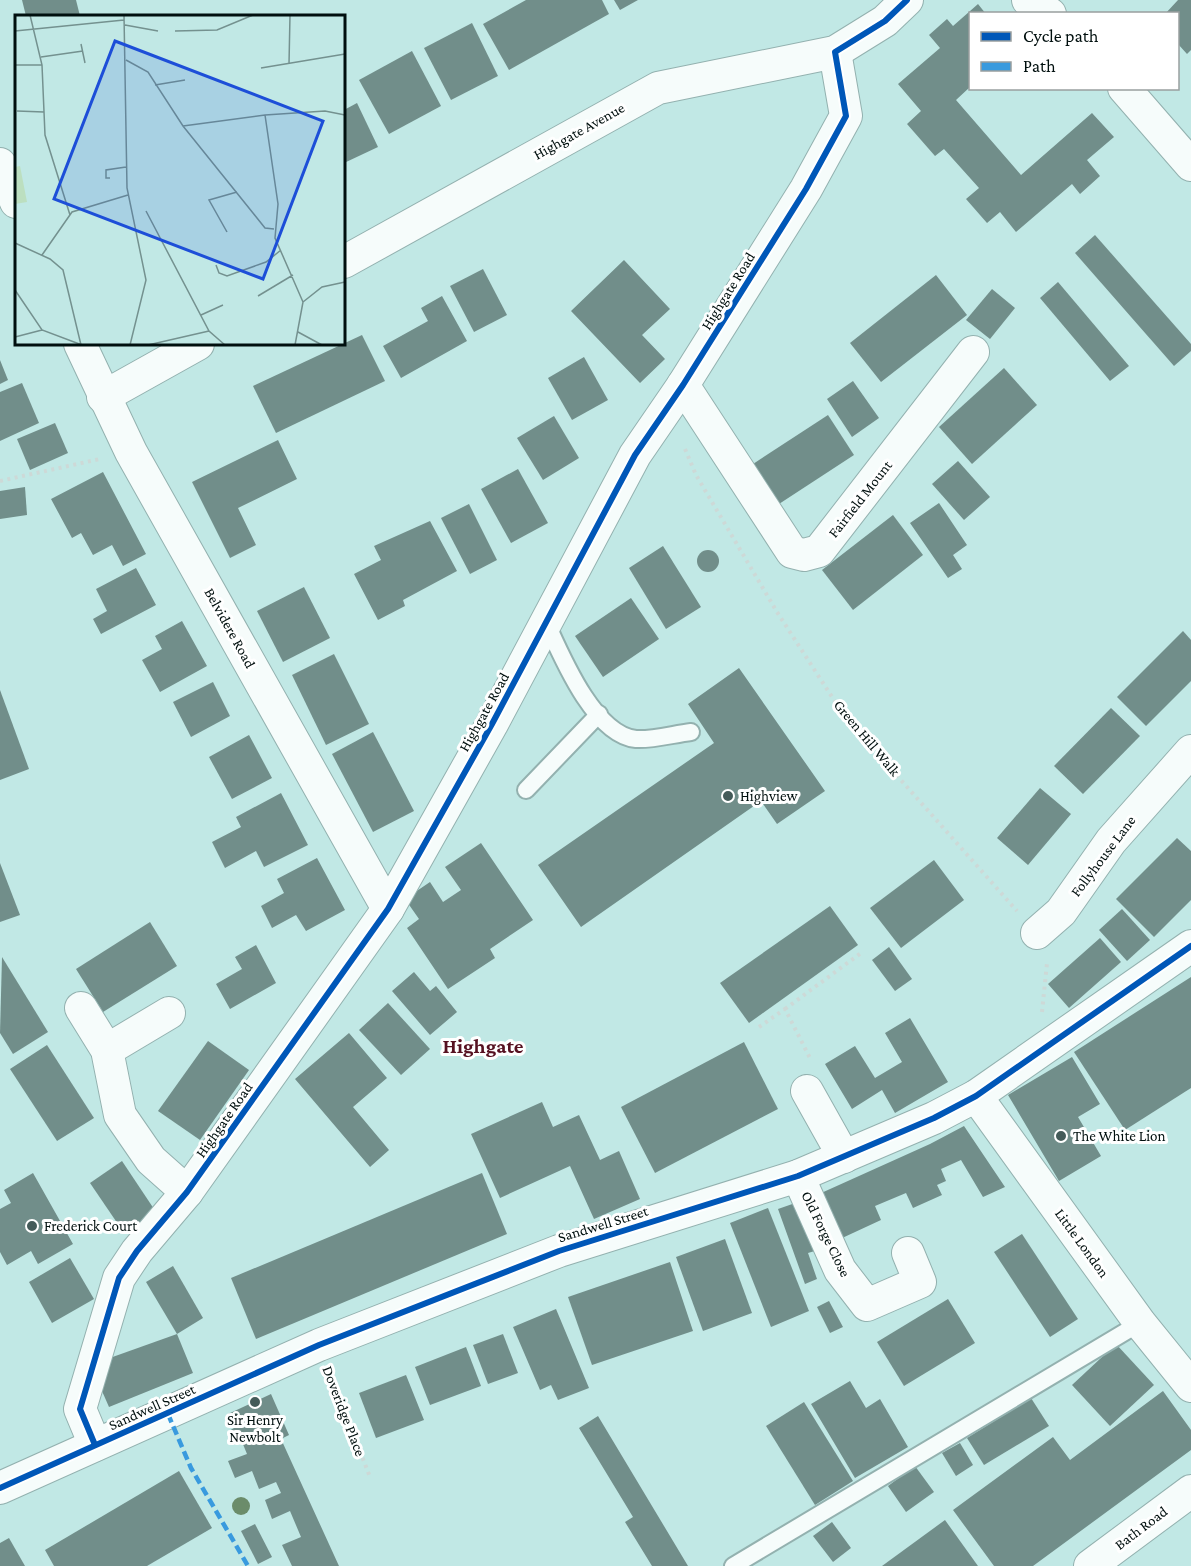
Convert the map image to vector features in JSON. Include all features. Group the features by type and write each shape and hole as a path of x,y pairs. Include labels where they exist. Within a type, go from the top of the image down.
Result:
{"street":[{"path":"834,52 885,21 907,0"},
{"path":"1028,0 1047,12"},
{"name":"Highgate Avenue","path":"345,261 658,88 834,52"},
{"name":"Highgate Road","path":"96,1445 80,1409 118,1278 137,1251 187,1192 388,909 635,455 675,398 806,189 846,116 834,52"},
{"path":"1126,90 1191,165"},
{"path":"0,164 15,200"},
{"name":"Belvidere Road","path":"80,345 130,452 388,909"},
{"path":"103,397 196,345"},
{"name":"Fairfield Mount","path":"675,398 792,552 804,555 819,551 973,352"},
{"name":"Follyhouse Lane","path":"1037,933 1061,912 1111,841 1191,751"},
{"name":"Sandwell Street","path":"0,1488 319,1345 559,1251 798,1176 844,1157 976,1096 1038,1055 1191,946"},
{"path":"81,1008 107,1050 120,1115 151,1160 187,1192"},
{"path":"107,1050 170,1013"},
{"path":"807,1091 844,1157"},
{"name":"Little London","path":"976,1096 1140,1323 1191,1386"},
{"name":"Old Forge Close","path":"798,1176 840,1270 867,1305 920,1282 908,1253"},
{"name":"Bath Road","path":"1090,1566 1191,1491"}],"lane":[{"path":"546,622 574,684 607,725 635,739 691,732"},
{"path":"526,790 599,714"},
{"path":"733,1566 1140,1323"}],"path":[{"path":"0,481 130,452"},
{"path":"759,1027 861,953"},
{"path":"785,1009 823,1083 807,1091"}],"building":[{"path":"22,0 76,0 80,15 26,15"},
{"path":"526,0 602,0 609,14 509,70 483,24"},
{"path":"614,0 638,0 620,10"},
{"path":"1178,0 1191,0 1191,50 1187,54 1179,45 1179,12 1167,12"},
{"path":"978,4 984,12 969,12 969,88 956,100 1021,175 1092,113 1114,137 1087,160 1100,176 1080,194 1072,184 1016,232 1000,212 987,223 966,199 979,188 944,149 935,156 907,124 921,111 898,84 940,48 929,35 947,19 953,26"},
{"path":"472,23 498,76 451,100 424,48"},
{"path":"412,51 441,106 389,134 359,80"},
{"path":"357,103 378,147 345,163 345,109"},
{"path":"1095,235 1191,344 1191,351 1174,366 1075,253"},
{"path":"624,260 670,309 642,335 665,359 640,383 571,311"},
{"path":"483,269 507,315 474,332 450,286"},
{"path":"936,275 967,315 881,382 850,343"},
{"path":"1058,282 1129,366 1110,381 1040,298"},
{"path":"992,289 1015,308 990,339 966,320"},
{"path":"442,296 467,341 401,378 383,346 428,321 421,308"},
{"path":"362,335 385,381 276,433 253,386 345,345"},
{"path":"584,357 608,400 572,420 548,378"},
{"path":"0,360 8,380 0,384"},
{"path":"1004,368 1037,405 972,464 939,427"},
{"path":"853,381 879,418 852,437 827,399"},
{"path":"22,383 39,423 0,441 0,392"},
{"path":"828,415 854,455 779,504 753,464"},
{"path":"554,416 579,458 543,480 517,438"},
{"path":"55,423 68,453 30,470 17,439"},
{"path":"278,440 297,479 238,508 256,545 230,558 192,482"},
{"path":"958,461 990,497 964,520 932,484"},
{"path":"518,469 548,523 511,543 481,489"},
{"path":"103,472 146,554 123,566 112,545 93,555 81,533 72,538 51,499"},
{"path":"25,487 27,515 0,519 0,491"},
{"path":"939,503 967,545 953,555 962,569 948,578 910,523"},
{"path":"469,504 497,560 470,574 441,518"},
{"path":"893,515 923,555 853,610 822,570"},
{"path":"430,521 457,571 403,600 405,606 378,620 354,574 381,560 374,546"},
{"path":"663,546 701,607 666,629 629,568"},
{"path":"708,550 716,553 719,561 716,569 708,572 700,569 697,561 700,553"},
{"path":"136,568 156,605 101,634 93,619 107,611 96,589"},
{"path":"304,587 330,638 283,662 257,611"},
{"path":"631,598 659,639 603,677 575,636"},
{"path":"182,621 207,666 160,692 142,660 162,649 155,636"},
{"path":"1183,631 1191,640 1191,681 1146,726 1117,697"},
{"path":"334,654 369,724 326,745 292,675"},
{"name":"Highview","path":"739,668 825,791 777,824 761,801 581,927 538,865 714,743 688,704"},
{"path":"213,682 230,716 191,737 173,702"},
{"path":"0,690 29,769 0,780"},
{"path":"1111,708 1140,736 1083,794 1054,766"},
{"path":"373,732 414,811 373,832 332,754"},
{"path":"249,735 272,778 232,799 209,757"},
{"path":"1040,788 1071,814 1028,865 997,838"},
{"path":"281,793 308,845 264,867 256,851 225,868 212,842 241,827 236,817"},
{"path":"1177,838 1191,851 1191,900 1154,937 1116,899"},
{"path":"481,843 533,920 490,949 495,958 448,989 407,928 419,919 405,899 430,882 443,902 461,890 445,867"},
{"path":"317,858 345,910 306,931 296,915 272,928 261,906 284,893 277,879"},
{"path":"934,860 964,900 901,948 870,908"},
{"path":"0,863 20,915 0,922"},
{"path":"830,906 858,945 749,1023 720,983"},
{"path":"1122,909 1150,940 1127,961 1099,930"},
{"path":"150,922 177,966 103,1012 76,969"},
{"path":"1100,938 1121,962 1069,1008 1048,984"},
{"path":"256,945 276,983 230,1009 216,984 242,969 235,957"},
{"path":"889,947 912,979 895,991 872,960"},
{"path":"2,957 48,1032 13,1054 0,1033"},
{"path":"414,972 430,991 436,986 457,1012 430,1035 392,991"},
{"path":"1191,977 1191,1088 1125,1130 1074,1052"},
{"path":"388,1003 430,1049 401,1075 359,1030"},
{"path":"910,1018 948,1082 895,1113 882,1090 852,1109 825,1064 855,1046 875,1078 902,1062 885,1033"},
{"path":"349,1033 387,1078 353,1107 389,1150 370,1167 295,1079"},
{"path":"208,1041 249,1070 200,1140 158,1111"},
{"path":"744,1042 778,1109 655,1173 621,1107"},
{"path":"47,1045 94,1118 57,1141 10,1069"},
{"name":"The White Lion","path":"1072,1057 1100,1104 1078,1117 1101,1156 1059,1181 1008,1095"},
{"path":"542,1102 553,1127 579,1115 600,1160 619,1151 640,1199 594,1219 570,1166 500,1198 471,1134"},
{"path":"964,1126 1005,1187 983,1197 961,1160 941,1169 946,1181 937,1185 942,1195 913,1208 906,1193 875,1206 881,1220 840,1239 819,1194 930,1144"},
{"path":"122,1161 156,1212 124,1233 90,1183"},
{"name":"Frederick Court","path":"33,1173 73,1244 38,1264 31,1251 7,1265 0,1252 0,1209 11,1203 4,1190"},
{"path":"482,1173 507,1234 256,1339 231,1278"},
{"path":"801,1201 818,1250 808,1253 817,1279 805,1284 778,1209"},
{"path":"768,1208 809,1311 771,1327 730,1223"},
{"path":"1022,1234 1078,1319 1050,1337 994,1252"},
{"path":"725,1239 752,1313 703,1331 676,1257"},
{"path":"70,1258 94,1299 52,1323 29,1282"},
{"path":"670,1262 693,1331 592,1365 568,1297"},
{"path":"173,1266 203,1318 177,1334 146,1282"},
{"path":"948,1299 975,1343 904,1386 877,1342"},
{"path":"829,1301 843,1327 830,1333 817,1307"},
{"path":"556,1309 589,1388 558,1400 551,1385 540,1390 513,1327"},
{"path":"177,1334 193,1373 109,1407 98,1382 107,1359"},
{"path":"503,1334 518,1373 488,1384 473,1345"},
{"path":"1116,1344 1154,1385 1110,1426 1072,1385"},
{"path":"466,1347 481,1386 430,1405 415,1367"},
{"path":"406,1375 424,1420 376,1438 359,1393"},
{"path":"850,1381 866,1408 880,1399 908,1447 855,1478 811,1404"},
{"path":"1163,1391 1191,1430 1191,1450 1033,1566 994,1566 953,1510 1053,1437 1070,1460"},
{"path":"271,1394 289,1435 281,1439 339,1566 292,1566 282,1545 301,1537 290,1511 272,1519 265,1500 281,1493 276,1482 259,1489 252,1471 235,1478 228,1461 247,1454 240,1437 233,1440 229,1431 234,1428 228,1414"},
{"path":"1031,1398 1049,1426 984,1465 967,1438"},
{"path":"804,1402 853,1481 815,1505 766,1426"},
{"path":"598,1416 688,1566 652,1566 625,1522 633,1517 579,1428"},
{"path":"960,1443 973,1465 956,1476 942,1453"},
{"path":"915,1466 934,1492 906,1512 888,1486"},
{"path":"179,1471 212,1528 147,1566 54,1566 45,1550"},
{"path":"945,1520 978,1566 882,1566"},
{"path":"832,1522 851,1548 833,1562 813,1536"},
{"path":"255,1524 272,1557 258,1564 241,1531"},
{"path":"9,1538 25,1566 0,1566 0,1543"}],"marked path":[{"path":"168,1414 191,1468 248,1566"}],"cycle path":[{"path":"95,1445 80,1409 119,1278 137,1251 187,1192 388,909 492,724 635,455 683,385 806,189 846,116 835,52 885,21 907,0"},
{"path":"0,1488 319,1345 559,1251 798,1176 934,1118 976,1096 1191,946"}],"place":[{"name":"Highview","path":"728,796"},
{"name":"The White Lion","path":"1061,1136"},
{"name":"Frederick Court","path":"32,1226"},
{"name":"Sir Henry Newbolt","path":"255,1402"}],"district":[{"name":"Highgate","path":"483,1046"}]}
